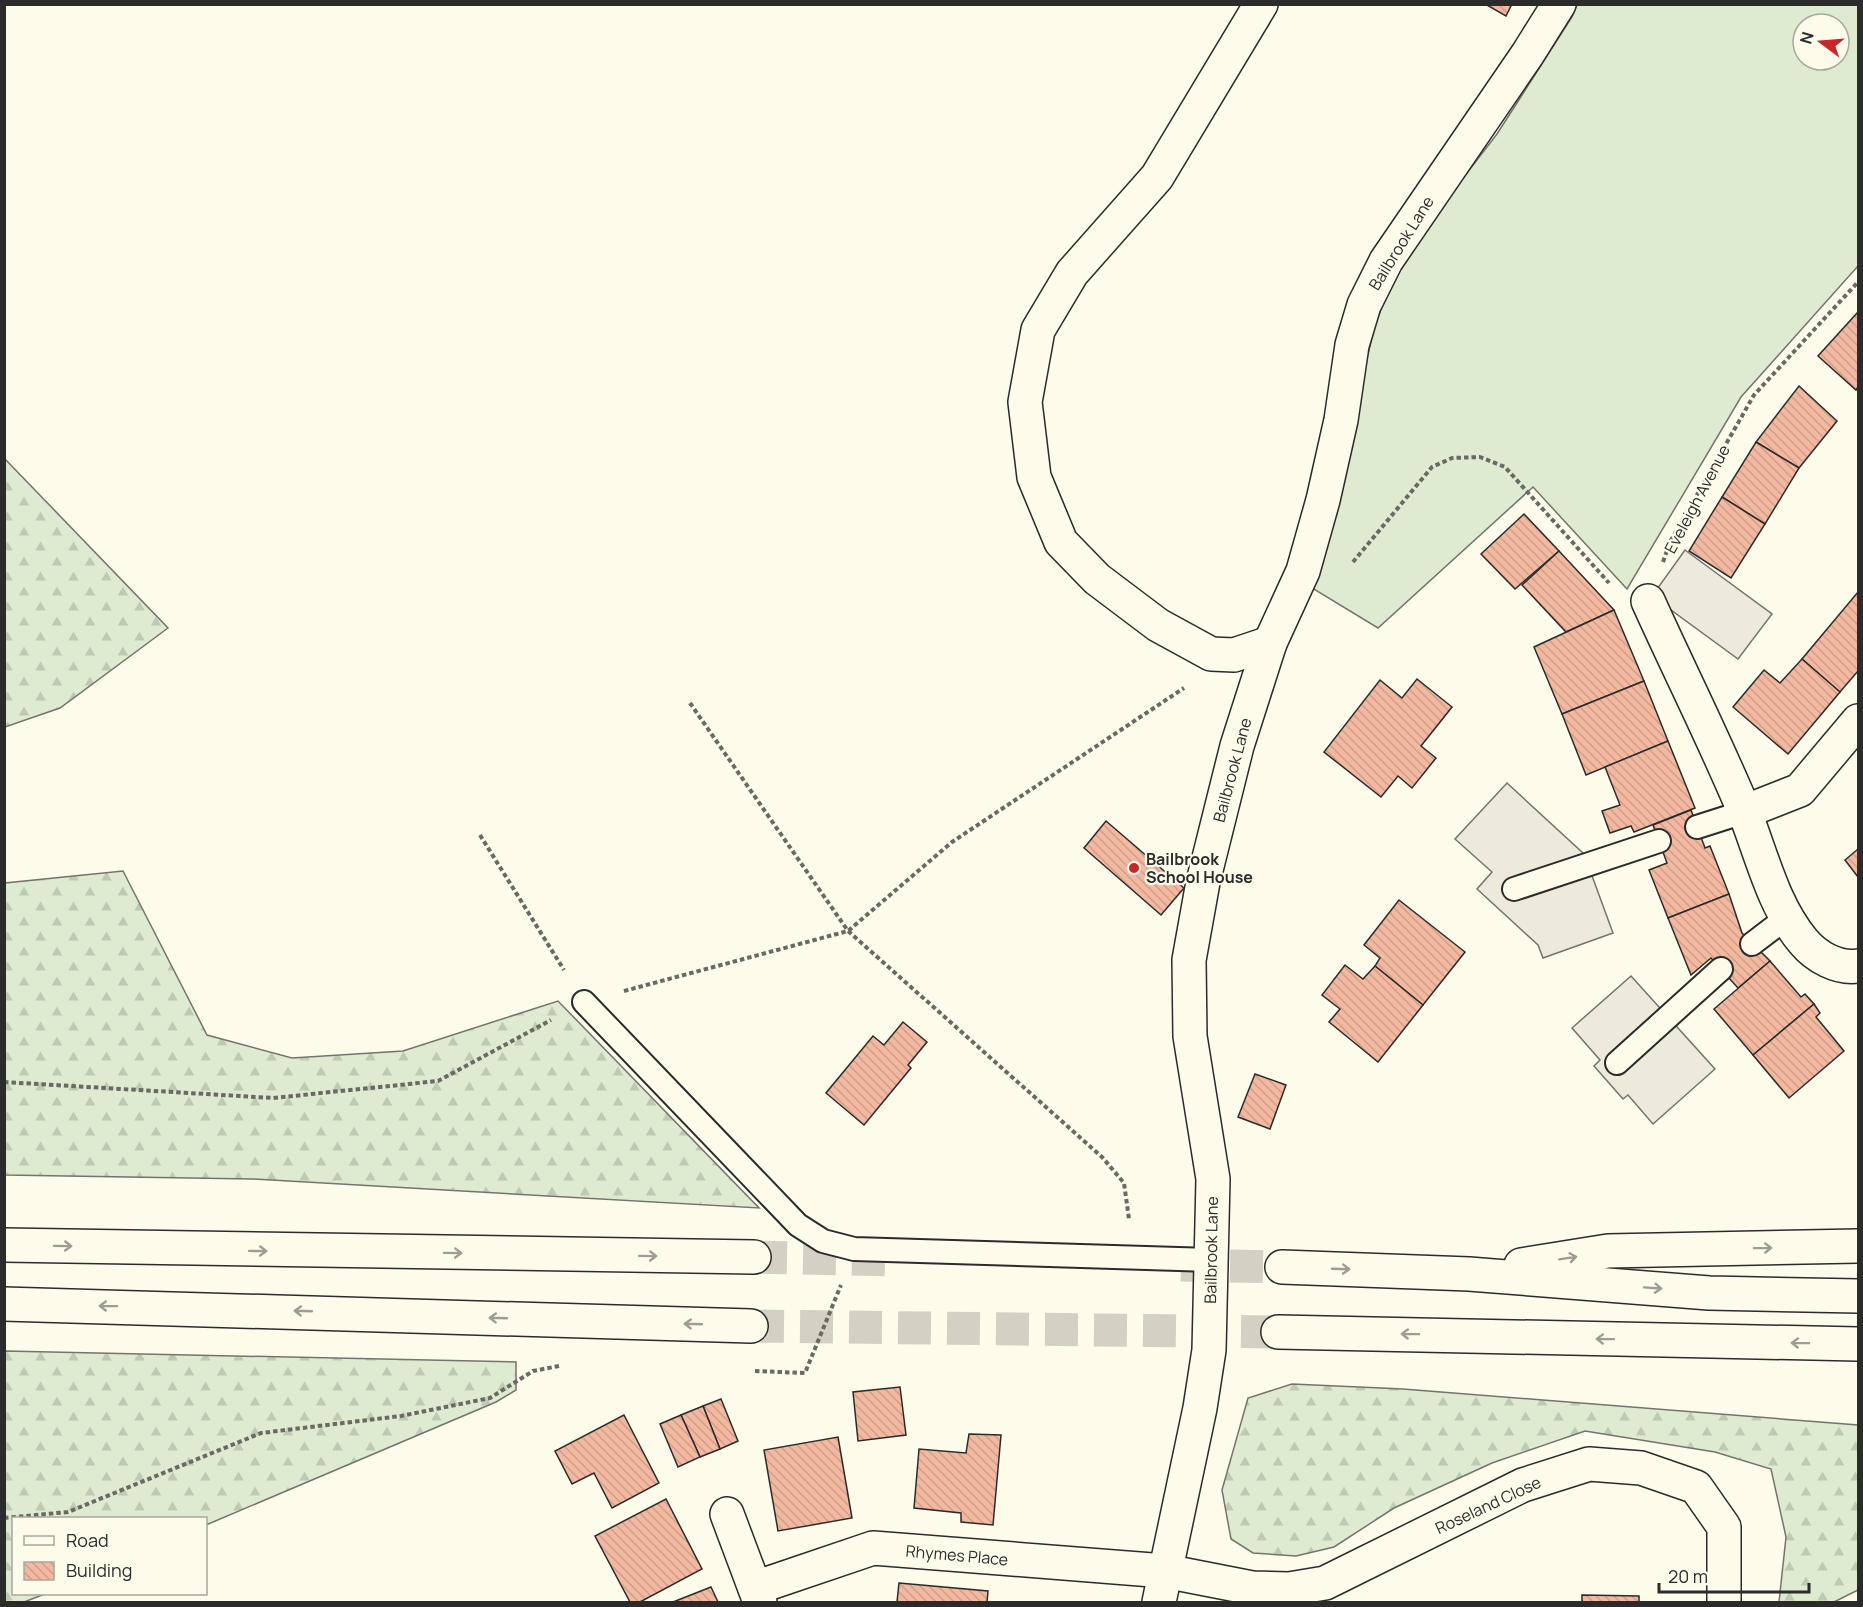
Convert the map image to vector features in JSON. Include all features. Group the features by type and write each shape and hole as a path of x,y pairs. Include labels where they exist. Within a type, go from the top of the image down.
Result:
{"main road":[{"path":"1261,4 1157,177 1072,273 1043,321 1038,330 1025,402 1034,477 1061,542 1097,579 1158,626 1211,654 1233,655 1270,644"},
{"name":"Bailbrook Lane","path":"1159,1602 1200,1408 1209,1350 1213,1179 1190,1035 1190,960 1203,882 1237,746 1270,644 1303,571 1323,500 1341,420 1352,345 1364,305 1386,261 1559,4"},
{"path":"1648,601 1744,812 1786,918 1804,943 1826,961 1848,968 1858,966"},
{"path":"1744,812 1800,790 1858,721"},
{"path":"4,1245 754,1257"},
{"path":"1469,1274 1608,1251 1858,1246"},
{"path":"1282,1266 1469,1274 1709,1293 1858,1296"},
{"path":"4,1304 751,1326"},
{"path":"1278,1332 1858,1344"},
{"name":"Roseland Close","path":"1165,1570 1292,1596 1325,1583 1523,1485 1589,1464 1641,1468 1696,1487 1724,1527 1724,1602"},
{"name":"Rhymes Place","path":"727,1514 757,1595 873,1548 1165,1570"}],"lane":[{"path":"1697,827 1744,812"},
{"path":"1514,889 1659,841"},
{"path":"1752,944 1786,918"},
{"path":"1617,1063 1721,969"},
{"path":"584,1002 798,1225 823,1241 854,1249 1211,1260"}],"path":[{"name":"Eveleigh Avenue","path":"1648,601 1670,542 1754,394 1858,282"},
{"path":"1303,571 1307,578 1331,580 1346,571 1432,467 1452,458 1480,457 1504,467 1614,589"},
{"path":"4,1082 273,1098 438,1081 584,1002 848,931 952,842 1233,655"},
{"path":"690,703 848,931 1102,1157 1124,1183 1129,1212 1129,1258"},
{"path":"480,835 584,1002"},
{"path":"746,1371 806,1373 854,1249"},
{"path":"15,1517 68,1512 261,1433 401,1416 490,1398 534,1371 567,1364"}],"green space":[{"path":"1577,5 1858,5 1858,266 1741,397 1627,589 1533,487 1378,628 1312,588 1376,321 1394,280 1419,235 1497,134 1572,17"},
{"path":"5,459 168,628 60,708 5,727"},
{"path":"123,871 207,1035 292,1058 403,1051 558,1001 759,1208 252,1179 5,1175 5,883"},
{"path":"5,1351 516,1362 516,1390 496,1402 207,1525 207,1517 12,1517 12,1595 42,1595 24,1602 5,1602"},
{"path":"1292,1384 1403,1389 1858,1425 1858,1590 1834,1602 1779,1602 1786,1537 1771,1469 1715,1452 1585,1431 1492,1463 1394,1508 1334,1547 1296,1556 1253,1553 1231,1539 1222,1490 1248,1398"}],"shaded area":[{"path":"1685,550 1772,614 1738,659 1652,596"},
{"path":"1507,783 1584,854 1613,933 1543,958 1538,945 1477,889 1492,872 1455,839"},
{"path":"1631,976 1715,1069 1653,1124 1628,1095 1623,1099 1594,1066 1600,1060 1572,1028"}],"building":[{"path":"1485,4 1512,4 1506,16"},
{"path":"1858,312 1858,387 1856,390 1818,356"},
{"path":"1799,386 1837,421 1799,468 1756,442"},
{"path":"1756,442 1799,468 1765,524 1722,497"},
{"path":"1722,497 1765,524 1731,578 1689,551"},
{"path":"1524,514 1559,551 1515,589 1481,554"},
{"path":"1559,551 1614,610 1566,632 1522,585"},
{"path":"1858,592 1858,671 1840,692 1802,659"},
{"path":"1614,610 1644,681 1562,714 1534,647"},
{"path":"1802,659 1840,692 1788,754 1733,707 1764,670 1780,683"},
{"path":"1417,679 1452,707 1421,746 1436,758 1412,788 1398,776 1381,797 1324,752 1380,680 1402,698"},
{"path":"1644,681 1668,741 1586,775 1562,714"},
{"path":"1668,741 1695,808 1634,832 1631,826 1610,833 1602,811 1620,805 1605,767"},
{"path":"1691,810 1705,848 1710,846 1729,894 1668,918 1649,870 1667,863 1653,825"},
{"name":"Bailbrook School House","path":"1106,821 1184,888 1161,915 1084,848"},
{"path":"1858,849 1858,877 1845,860"},
{"path":"1729,894 1742,933 1770,961 1738,988 1711,958 1691,975 1668,918"},
{"path":"1399,900 1465,952 1423,1005 1375,966 1380,958 1364,945"},
{"path":"1770,961 1801,997 1805,994 1814,1004 1753,1055 1714,1009"},
{"path":"1345,965 1363,979 1375,966 1423,1005 1378,1062 1329,1022 1340,1009 1322,995"},
{"path":"1814,1004 1820,1013 1816,1017 1844,1051 1789,1098 1753,1055"},
{"path":"903,1022 927,1042 908,1065 911,1068 864,1125 826,1093 873,1036 884,1045"},
{"path":"1255,1074 1286,1085 1270,1129 1238,1117"},
{"path":"900,1387 906,1435 858,1441 853,1392"},
{"path":"721,1399 738,1441 720,1449 703,1406"},
{"path":"703,1406 720,1449 700,1457 681,1415"},
{"path":"624,1415 659,1483 612,1508 594,1473 572,1484 555,1451"},
{"path":"681,1415 700,1457 678,1467 660,1424"},
{"path":"969,1434 1001,1435 993,1525 961,1522 961,1513 914,1508 919,1449 966,1453"},
{"path":"838,1437 852,1518 778,1531 764,1450"},
{"path":"666,1499 702,1569 640,1602 630,1602 595,1536"},
{"path":"899,1583 988,1591 987,1602 897,1602"},
{"path":"711,1587 718,1602 673,1602"},
{"path":"1582,1595 1639,1596 1639,1602 1582,1602"}],"tunnel":[{"path":"754,1257 893,1260"},
{"path":"1181,1265 1282,1267"},
{"path":"751,1326 1278,1332"}],"place":[{"name":"Bailbrook School House","path":"1134,868"}]}
